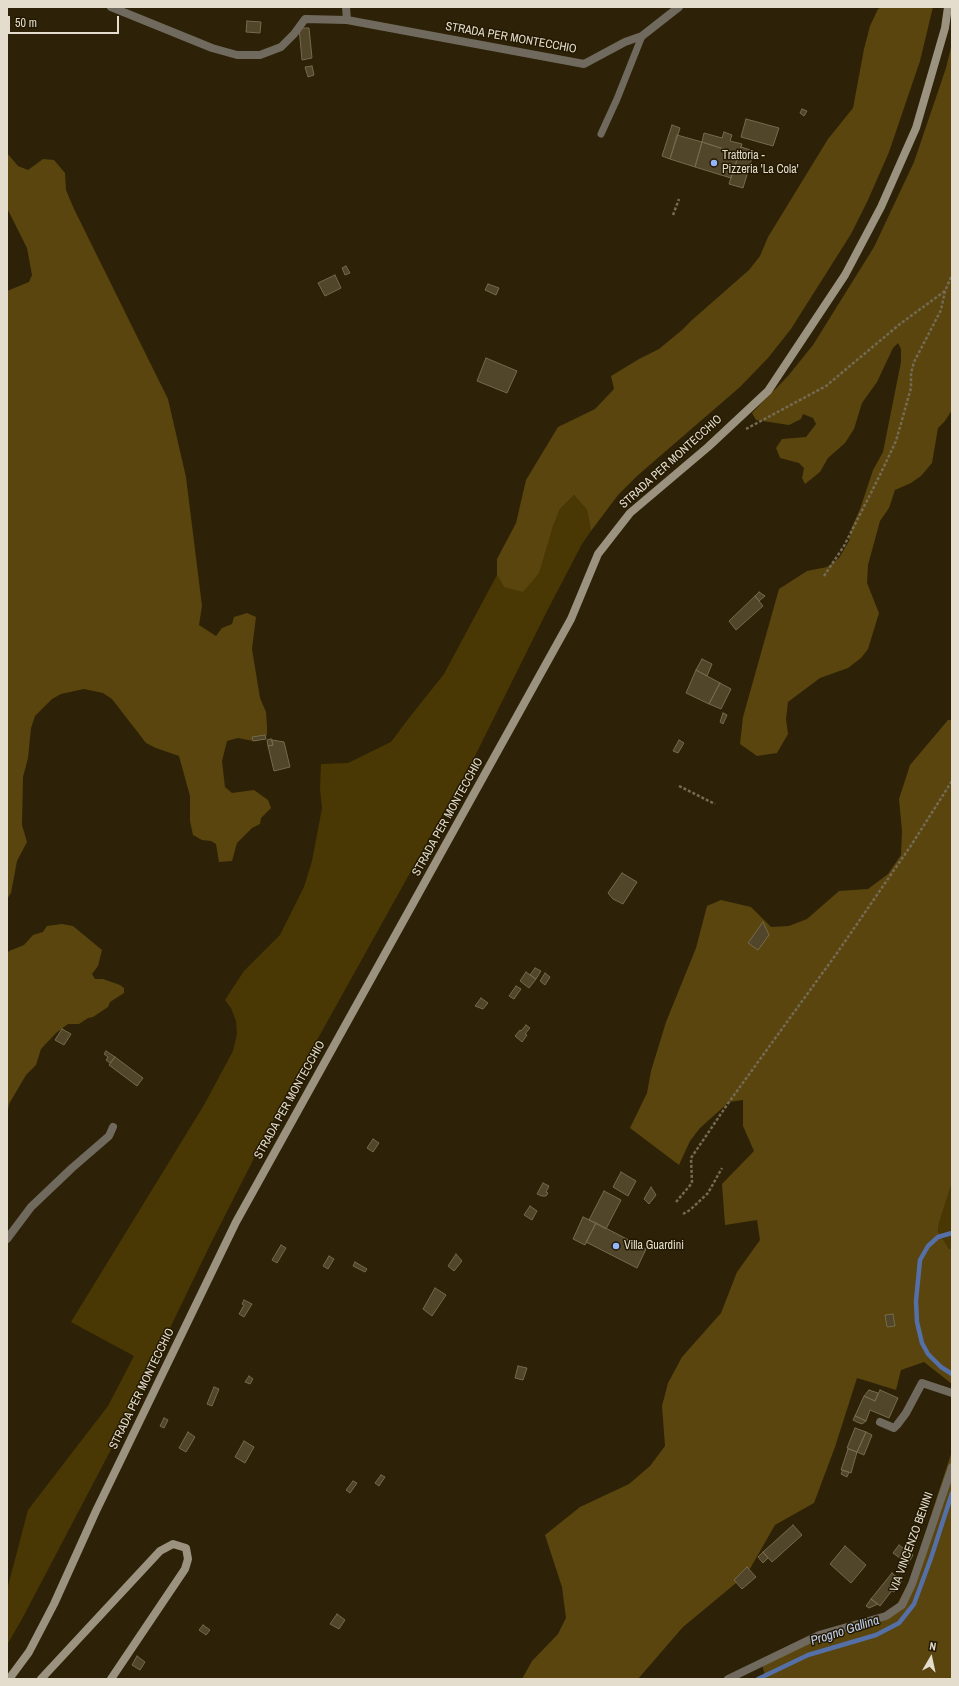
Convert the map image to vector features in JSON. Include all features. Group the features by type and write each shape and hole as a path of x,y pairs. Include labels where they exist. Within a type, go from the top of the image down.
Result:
{"street":[{"name":"STRADA PER MONTECCHIO","path":"111,7 212,48 237,55 260,55 281,47 294,34 305,19 347,20 584,64 626,42 642,36 679,7"},
{"path":"346,7 347,20"},
{"name":"STRADA PER MONTECCHIO","path":"9,1679 29,1652 54,1604 96,1511 236,1222 571,619 598,554 630,514 708,447 768,391 845,275 882,207 916,128 945,28 948,7"},
{"path":"7,1239 31,1208 72,1168 109,1136 113,1127"},
{"path":"880,1422 894,1428 898,1425 922,1383 952,1393"},
{"name":"VIA VINCENZO BENINI","path":"728,1679 819,1635 886,1616 902,1605 912,1584 952,1467"},
{"path":"41,1679 160,1551 173,1544 186,1548 188,1559 185,1569 111,1679"}],"lane":[{"path":"601,134 617,99 642,36"}],"path":[{"path":"673,215 679,199"},
{"path":"824,576 844,546 896,441 911,388 911,373 914,362 941,310 945,291 952,275"},
{"path":"743,430 826,386 900,324 945,291"},
{"path":"676,1202 692,1183 691,1158 729,1102 837,953 912,844 952,781"},
{"path":"679,786 715,804"},
{"path":"683,1214 690,1210 708,1193 722,1168"}],"shaded area":[{"path":"882,7 933,7 920,61 889,152 868,200 851,234 791,329 768,358 740,387 637,476 618,495 591,531 587,510 574,495 560,509 552,529 539,573 523,592 504,587 497,575 497,559 516,523 526,480 558,427 595,409 614,389 611,376 659,349 749,270 760,256 768,237 828,139 853,108 864,49 870,26 878,9"},
{"path":"952,43 952,410 945,421 938,428 932,463 921,476 911,483 895,490 889,508 880,521 868,565 867,583 879,613 868,649 861,658 848,668 820,678 788,702 786,719 788,734 777,753 757,756 740,744 743,717 779,589 807,571 827,567 839,558 849,541 852,527 860,509 873,470 883,452 901,362 901,349 898,343 893,348 877,382 862,403 854,429 845,443 828,458 820,472 805,484 802,478 804,468 799,463 780,458 776,448 782,439 806,437 816,424 813,418 803,414 801,419 789,425 756,420 752,413 788,376 813,345 874,247 914,162 946,68"},
{"path":"7,153 18,166 28,170 43,159 54,160 65,173 66,190 74,209 168,399 186,477 202,606 199,625 216,636 222,628 232,624 234,617 247,613 256,617 252,649 260,698 266,712 267,735 261,739 253,741 238,738 227,741 222,761 225,787 232,793 254,790 268,800 271,808 261,818 260,824 252,828 237,843 232,861 219,862 216,844 211,841 202,840 193,835 190,821 190,796 179,756 146,743 112,699 103,693 84,689 61,694 52,699 35,716 31,728 28,758 23,777 22,825 27,842 17,861 11,893 7,899 7,291 29,282 32,275 27,248 7,208"},
{"path":"574,495 587,510 591,531 582,544 547,611 475,756 282,1103 211,1243 116,1440 7,1645 7,1590 28,1510 108,1406 134,1356 71,1322 204,1105 233,1051 237,1034 236,1021 231,1008 225,1000 244,971 280,935 304,887 312,861 322,808 320,789 321,764 348,763 391,742 444,674 497,575 504,587 552,529 560,509"},
{"path":"948,720 952,720 952,1183 939,1223 938,1231 949,1249 952,1248 952,1384 924,1362 901,1370 896,1390 857,1378 835,1447 814,1503 775,1525 747,1574 683,1627 638,1679 522,1679 532,1661 558,1634 566,1618 562,1587 545,1535 580,1507 629,1484 650,1466 665,1446 662,1406 668,1383 682,1357 721,1313 737,1272 760,1240 757,1220 725,1225 722,1184 754,1151 743,1126 743,1100 729,1102 700,1128 690,1141 679,1165 630,1128 647,1093 651,1071 666,1022 696,948 707,906 721,900 751,907 771,927 789,926 807,919 839,891 868,889 888,874 901,855 902,831 899,799 910,765"},
{"path":"62,924 73,926 102,950 98,966 92,974 95,979 103,979 120,985 124,988 124,993 110,1002 108,1007 93,1017 88,1018 79,1024 68,1024 56,1033 41,1049 36,1065 26,1075 9,1104 7,1116 7,954 9,951 24,945 33,935 43,932 47,926"},
{"path":"952,1183 952,1248 949,1249 938,1231 939,1223"},
{"path":"952,1451 952,1679 766,1679 761,1661 798,1644 867,1625 897,1604 909,1582"}],"building":[{"path":"247,21 261,22 260,33 246,32"},
{"path":"299,28 309,28 312,58 302,60"},
{"path":"312,66 314,75 308,77 305,67"},
{"path":"802,109 807,111 804,116 800,113"},
{"path":"746,119 779,128 773,146 741,137"},
{"path":"672,125 680,128 670,159 662,156"},
{"path":"724,132 732,135 730,141 742,144 739,154 702,142 704,133 722,138"},
{"path":"677,135 702,142 695,167 670,159"},
{"path":"702,142 739,154 731,178 695,167"},
{"path":"741,147 754,151 743,188 729,184"},
{"path":"346,266 350,273 345,275 342,268"},
{"path":"335,275 341,288 325,296 318,283"},
{"path":"488,284 499,288 496,295 485,290"},
{"path":"486,358 517,371 507,393 477,381"},
{"path":"759,592 765,596 759,601 755,596"},
{"path":"755,596 763,606 736,630 729,621"},
{"path":"702,659 712,664 707,676 696,670"},
{"path":"696,670 720,683 709,704 686,693"},
{"path":"720,683 731,689 721,709 709,704"},
{"path":"723,713 727,715 723,724 720,722"},
{"path":"265,735 266,739 253,741 252,737"},
{"path":"271,739 273,745 268,746 267,740"},
{"path":"272,740 284,742 290,767 274,771 268,746 273,745"},
{"path":"679,740 684,743 678,753 673,751"},
{"path":"622,873 637,882 623,904 613,899 608,893"},
{"path":"763,922 769,935 758,950 748,943"},
{"path":"535,968 541,971 536,979 530,975"},
{"path":"526,972 536,979 529,988 520,981"},
{"path":"545,973 550,977 545,985 540,981"},
{"path":"516,986 521,989 514,999 509,996"},
{"path":"481,998 488,1003 483,1009 475,1006"},
{"path":"526,1025 530,1028 525,1034 527,1035 522,1042 515,1036"},
{"path":"62,1029 71,1034 64,1045 55,1040"},
{"path":"106,1051 115,1057 110,1063 106,1060 108,1057 104,1054"},
{"path":"115,1057 143,1078 137,1086 109,1065"},
{"path":"373,1139 379,1143 373,1152 367,1148"},
{"path":"621,1172 636,1181 628,1196 613,1187"},
{"path":"543,1183 549,1186 546,1196 537,1194"},
{"path":"651,1187 656,1195 649,1204 644,1199"},
{"path":"604,1191 621,1200 606,1229 589,1220"},
{"path":"530,1206 537,1211 532,1220 524,1215"},
{"path":"583,1217 596,1223 585,1245 573,1239"},
{"name":"Villa Guardini","path":"596,1223 646,1249 637,1268 586,1242"},
{"path":"281,1245 286,1248 277,1263 272,1260"},
{"path":"456,1254 462,1261 454,1271 448,1266"},
{"path":"329,1256 334,1259 328,1269 323,1266"},
{"path":"355,1262 367,1269 365,1272 353,1266"},
{"path":"435,1288 446,1295 432,1316 423,1309"},
{"path":"244,1300 252,1304 244,1317 239,1314 244,1305 242,1304"},
{"path":"893,1314 895,1326 887,1327 885,1315"},
{"path":"518,1366 527,1368 523,1380 515,1378"},
{"path":"249,1376 253,1379 250,1384 245,1382"},
{"path":"214,1387 219,1389 212,1406 207,1404"},
{"path":"869,1390 878,1393 875,1401 864,1396"},
{"path":"880,1390 898,1398 889,1418 870,1410 866,1421 855,1416 864,1396 875,1401"},
{"path":"855,1416 866,1421 862,1424 857,1422 853,1420"},
{"path":"164,1418 168,1420 164,1428 160,1426"},
{"path":"855,1428 866,1432 857,1452 847,1448"},
{"path":"188,1432 195,1437 186,1452 179,1448"},
{"path":"866,1432 872,1435 864,1455 857,1452"},
{"path":"244,1441 254,1447 245,1463 235,1457"},
{"path":"848,1449 857,1452 851,1473 841,1470"},
{"path":"843,1470 849,1472 847,1477 841,1474"},
{"path":"381,1475 385,1477 379,1486 375,1483"},
{"path":"353,1481 357,1483 350,1493 346,1490"},
{"path":"793,1525 802,1535 772,1562 763,1552"},
{"path":"899,1545 913,1555 908,1564 893,1553"},
{"path":"845,1546 866,1565 851,1583 830,1564"},
{"path":"763,1552 768,1558 763,1563 758,1557"},
{"path":"747,1567 756,1577 742,1589 734,1580"},
{"path":"892,1573 900,1580 880,1606 871,1599"},
{"path":"900,1580 902,1582 894,1592 892,1591"},
{"path":"871,1599 878,1604 869,1608 866,1606"},
{"path":"337,1614 345,1620 339,1629 330,1624"},
{"path":"203,1625 210,1630 206,1635 199,1630"},
{"path":"137,1656 145,1662 140,1670 132,1665"}],"waterway":[{"name":"Progno Gallina","path":"952,1233 938,1237 928,1246 920,1260 916,1301 917,1322 922,1343 928,1354 941,1367 952,1374"},
{"name":"Progno Gallina","path":"758,1679 808,1655 876,1635 899,1623 914,1604 952,1493"}],"place":[{"name":"Trattoria - Pizzeria 'La Cola'","path":"714,163"},
{"name":"Villa Guardini","path":"616,1246"}]}
